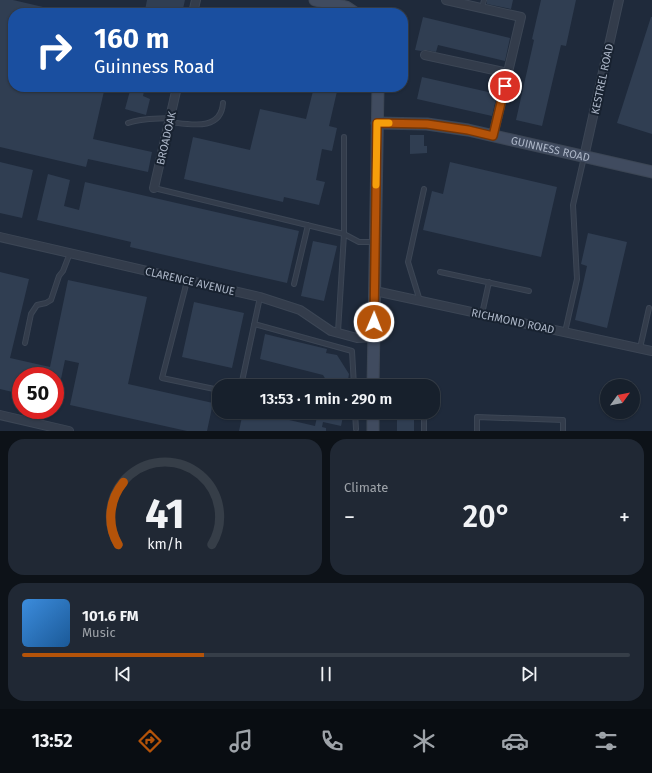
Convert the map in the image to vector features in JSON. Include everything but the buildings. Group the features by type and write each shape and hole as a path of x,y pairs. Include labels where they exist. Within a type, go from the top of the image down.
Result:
{"main road":[{"path":"315,0 348,8"},
{"path":"373,379 378,92"},
{"name":"GUINNESS ROAD","path":"377,123 427,124 468,130 652,172"},
{"path":"373,419 373,431"}],"street":[{"path":"446,0 483,4 521,17 493,136"},
{"name":"KESTREL ROAD","path":"584,157 619,0"},
{"path":"425,55 508,73"},
{"name":"BROADOAK","path":"154,188 176,92"},
{"name":"CLARENCE AVENUE","path":"0,237 260,297 300,310 331,331 358,338 374,337"},
{"name":"RICHMOND ROAD","path":"375,291 652,351"},
{"path":"0,415 69,431"}],"lane":[{"path":"128,123 136,120 147,119 170,120 201,125 214,120 222,110 223,103"},
{"path":"338,332 344,234 344,137"},
{"path":"565,332 576,279 573,205 584,157"},
{"path":"154,188 344,234 359,242 375,242"},
{"path":"420,301 408,262 424,189"},
{"path":"294,284 308,225"},
{"path":"26,343 31,314 37,305 51,300 59,276 64,271 70,253"},
{"path":"440,272 529,291"},
{"path":"187,281 162,378 212,389"},
{"path":"482,314 489,282"},
{"path":"242,379 260,297"},
{"path":"640,348 649,308"},
{"path":"254,324 352,351 354,379"},
{"path":"477,431 477,418 563,420 563,431"},
{"path":"355,419 356,429"},
{"path":"424,419 424,431"}],"slow traffic":[{"path":"376,185 377,123 389,123"}],"route":[{"path":"374,322 377,123 427,124 468,130 493,136 505,86"}]}
